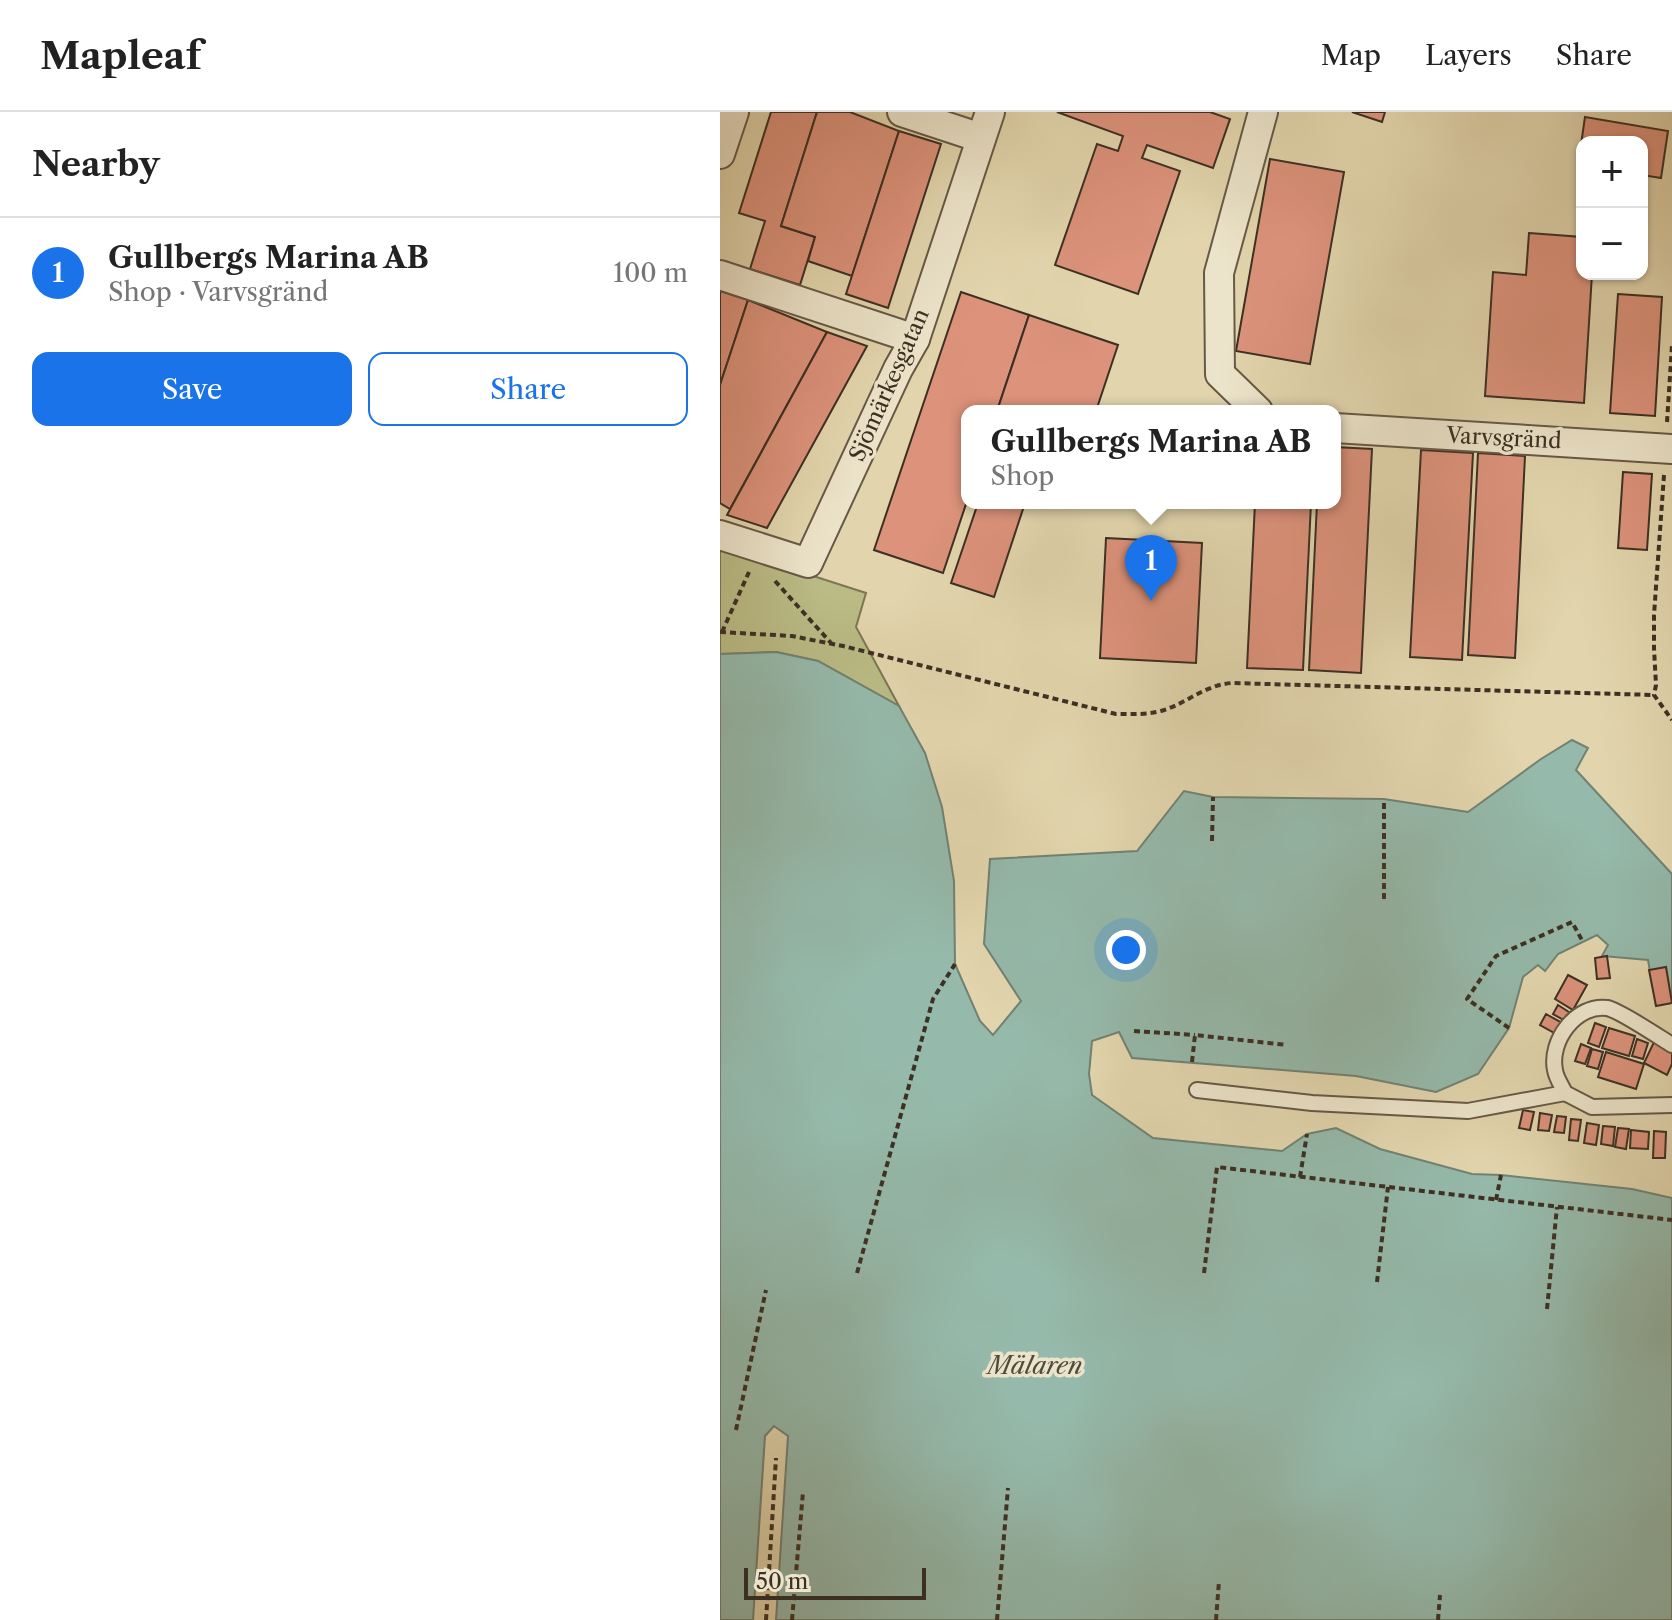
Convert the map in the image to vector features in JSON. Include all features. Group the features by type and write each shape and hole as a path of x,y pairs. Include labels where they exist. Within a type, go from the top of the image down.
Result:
{"street":[{"path":"720,154 734,112"},
{"path":"902,112 985,125"},
{"path":"1252,405 1220,374 1219,273 1263,112"},
{"name":"Sjömärkesgatan","path":"759,548 808,563 898,369 915,339 985,125"},
{"path":"720,275 915,339"},
{"name":"Varvsgränd","path":"1341,428 1669,448"},
{"path":"720,535 759,548"}],"lane":[{"path":"1565,1093 1555,1070 1556,1042 1573,1021 1592,1008 1610,1008 1672,1045"},
{"path":"1197,1090 1312,1103 1468,1111 1565,1093 1592,1107 1672,1105"}],"path":[{"path":"1672,345 1669,448 1654,615 1654,695 1672,720"},
{"path":"759,548 721,632 792,636 832,644 1116,714 1163,710 1219,684 1232,683 1654,695"},
{"path":"774,579 832,644"},
{"path":"1212,841 1213,797"},
{"path":"1384,799 1384,899"},
{"path":"1509,1028 1467,999 1496,956 1572,922 1583,942"},
{"path":"857,1273 933,999 955,964"},
{"path":"1134,1031 1287,1045"},
{"path":"1192,1062 1195,1035"},
{"path":"1300,1177 1307,1134"},
{"path":"1204,1273 1217,1167 1672,1220"},
{"path":"1496,1200 1501,1175"},
{"path":"1377,1282 1388,1187"},
{"path":"1547,1309 1557,1207"},
{"path":"736,1430 766,1290"},
{"path":"766,1620 776,1458"},
{"path":"997,1620 1008,1488"},
{"path":"792,1620 803,1492"},
{"path":"1216,1620 1219,1581"},
{"path":"1438,1620 1440,1595"}],"green space":[{"path":"720,546 866,593 856,627 899,706 818,661 776,652 720,654"}],"water":[{"name":"Mälaren","path":"776,652 818,661 899,706 925,753 942,807 954,881 955,964 980,1021 993,1035 1021,1001 984,944 990,859 1137,851 1184,791 1213,797 1384,799 1468,812 1572,740 1588,748 1576,770 1672,874 1672,1003 1656,1005 1648,960 1602,956 1608,945 1597,935 1558,954 1545,971 1538,965 1523,977 1509,1028 1478,1074 1436,1092 1356,1076 1132,1058 1119,1032 1092,1041 1089,1074 1092,1095 1153,1138 1282,1151 1307,1134 1336,1128 1380,1149 1472,1174 1632,1189 1672,1198 1672,1620 776,1620 788,1436 774,1426 765,1436 753,1620 720,1620 720,654"}],"building":[{"path":"771,112 817,112 781,226 815,237 800,285 750,269 765,221 739,213"},
{"path":"817,112 850,112 899,131 852,276 808,261 815,237 781,226"},
{"path":"1057,112 1210,112 1230,119 1213,168 1147,145 1142,158 1180,171 1138,294 1055,265 1097,144 1118,151 1123,136"},
{"path":"1352,112 1385,112 1382,122"},
{"path":"1585,117 1668,131 1661,178 1648,176 1648,136 1582,136"},
{"path":"899,131 941,144 888,308 846,294"},
{"path":"1270,159 1344,172 1310,364 1236,351"},
{"path":"1529,233 1576,237 1576,280 1592,280 1584,403 1485,396 1493,272 1526,275"},
{"path":"720,291 748,300 720,385"},
{"path":"961,292 1029,315 999,405 961,405 961,509 964,509 943,573 874,550"},
{"path":"1618,294 1662,297 1655,416 1610,413"},
{"path":"748,300 827,332 730,509 720,503 720,385"},
{"path":"1029,315 1118,345 1098,405 999,405"},
{"path":"827,332 867,346 767,528 727,515"},
{"path":"1341,447 1372,449 1361,673 1309,670 1317,509 1341,509"},
{"path":"1421,450 1473,453 1462,660 1410,657"},
{"path":"1478,453 1525,456 1515,658 1468,655"},
{"path":"1623,472 1652,474 1647,550 1618,548"},
{"path":"976,509 1023,509 994,597 951,583"},
{"path":"1255,509 1311,509 1303,670 1247,668"},
{"path":"1106,538 1202,543 1196,663 1100,658"},
{"path":"1607,956 1610,978 1597,979 1595,958"},
{"path":"1666,967 1672,1003 1656,1006 1649,970"},
{"path":"1568,975 1587,985 1573,1010 1555,999"},
{"path":"1558,1005 1572,1014 1567,1022 1553,1014"},
{"path":"1546,1014 1562,1023 1556,1034 1540,1025"},
{"path":"1595,1023 1606,1027 1599,1047 1588,1043"},
{"path":"1609,1028 1635,1036 1629,1056 1602,1048"},
{"path":"1637,1039 1648,1043 1643,1059 1632,1056"},
{"path":"1654,1042 1672,1051 1672,1064 1667,1075 1644,1063"},
{"path":"1581,1044 1591,1048 1585,1064 1575,1061"},
{"path":"1592,1049 1603,1052 1598,1069 1587,1066"},
{"path":"1606,1052 1644,1064 1636,1089 1598,1077"},
{"path":"1523,1110 1534,1112 1530,1130 1519,1128"},
{"path":"1540,1113 1552,1115 1549,1131 1538,1130"},
{"path":"1557,1116 1566,1117 1564,1133 1554,1132"},
{"path":"1571,1119 1581,1120 1578,1141 1569,1140"},
{"path":"1587,1123 1599,1125 1596,1145 1584,1143"},
{"path":"1603,1126 1615,1127 1613,1146 1601,1144"},
{"path":"1618,1128 1629,1129 1626,1149 1615,1147"},
{"path":"1631,1130 1649,1132 1648,1149 1630,1148"},
{"path":"1654,1131 1666,1132 1665,1158 1653,1158"}],"place":[{"name":"Gullbergs Marina AB","path":"1151,601"}]}
